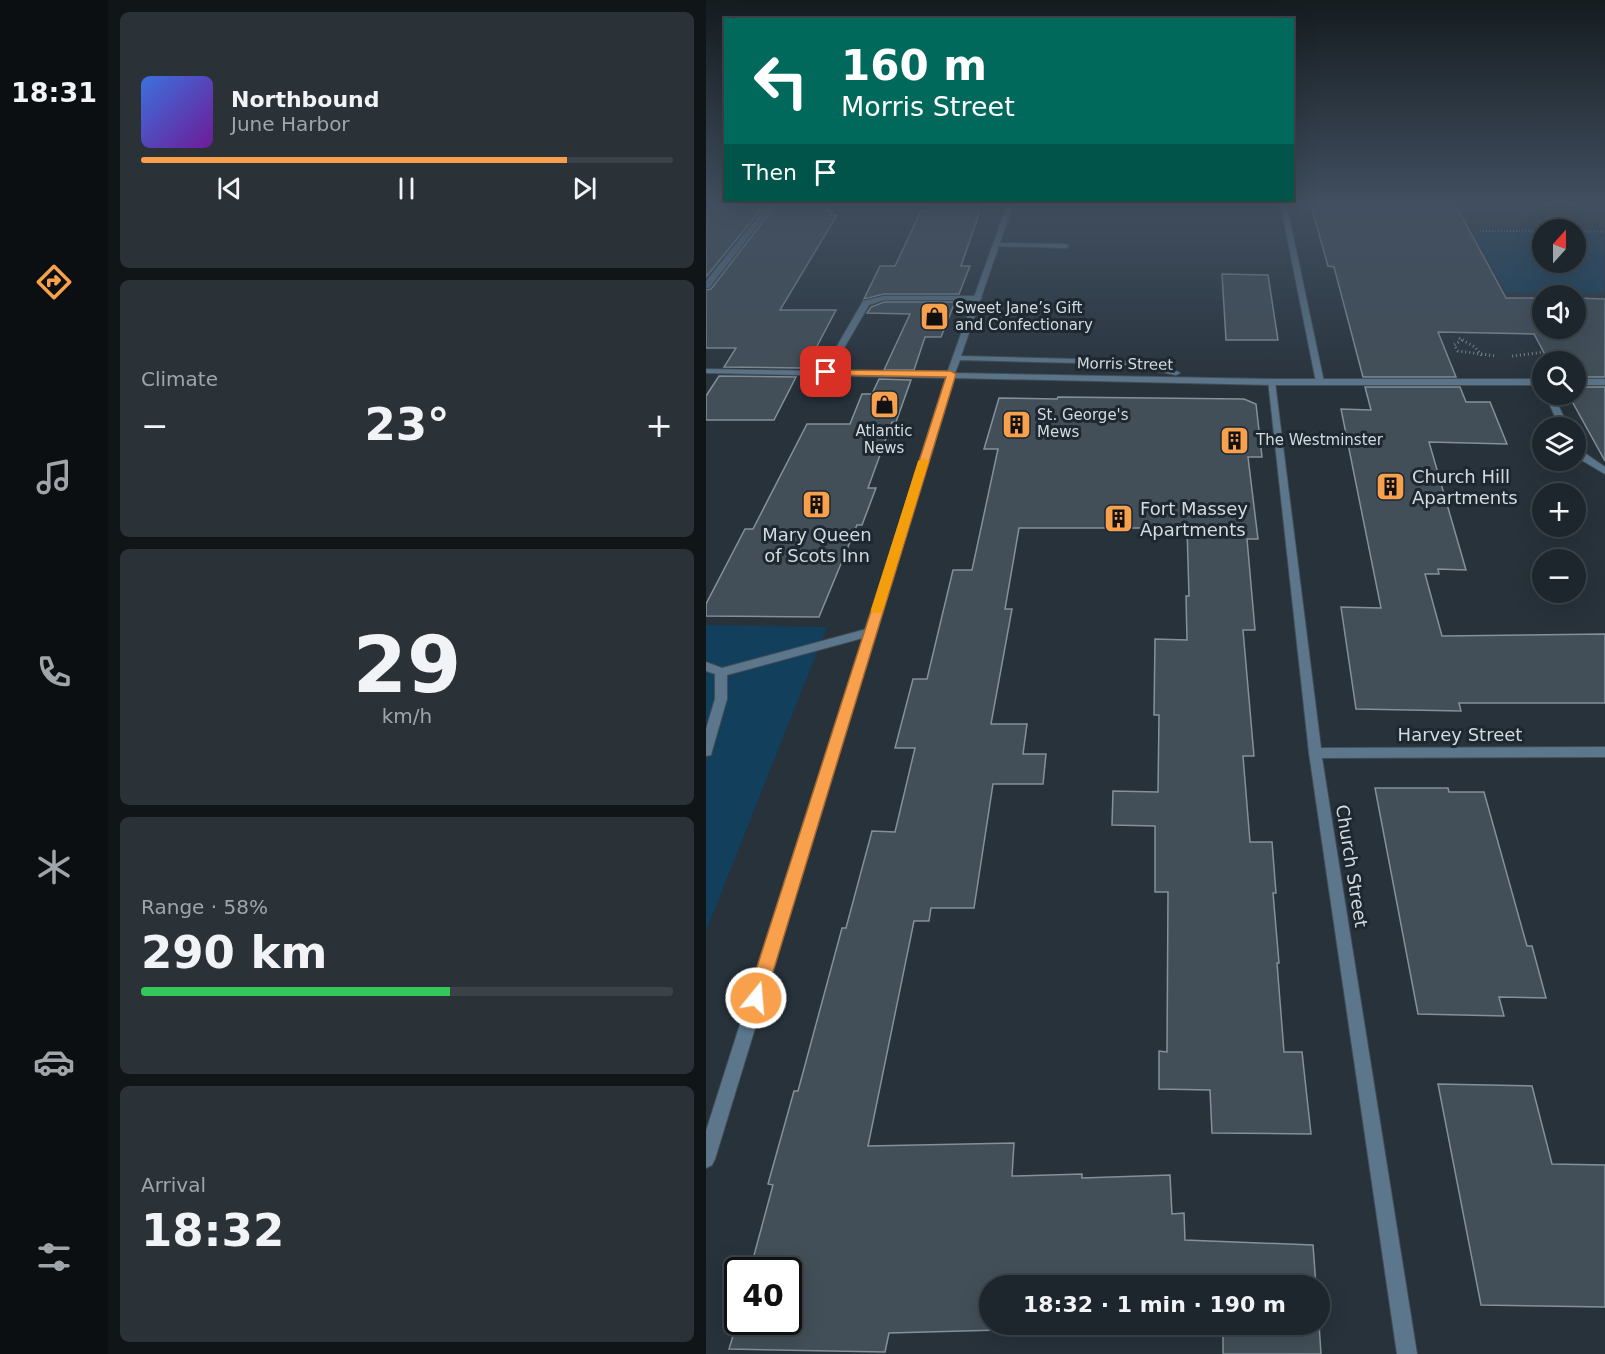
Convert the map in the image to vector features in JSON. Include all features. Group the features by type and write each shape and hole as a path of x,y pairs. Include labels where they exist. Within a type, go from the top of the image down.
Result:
{"street":[{"path":"706,286 723,265"},
{"path":"706,1159 951,374 989,265"},
{"path":"1296,265 1320,382"},
{"path":"826,372 866,303 884,298 978,298"},
{"path":"957,358 1120,362 1206,379"},
{"name":"Morris Street","path":"706,371 1271,382 1532,382"},
{"name":"Church Street","path":"1271,382 1315,753 1407,1354"},
{"path":"1586,382 1604,382"},
{"path":"1586,459 1604,471"},
{"path":"706,666 721,672 870,632"},
{"path":"706,751 721,699 721,672"},
{"name":"Harvey Street","path":"1315,753 1604,752"}],"path":[{"path":"1483,360 1481,355 1475,346 1461,339 1457,342 1455,348 1464,353 1481,355 1499,356"},
{"path":"1509,356 1532,353"}],"shaded area":[{"path":"1491,265 1532,265 1532,273 1586,273 1586,265 1604,265 1604,293 1586,293 1586,285 1532,285 1532,292 1506,292"},
{"path":"706,625 827,627 706,931"}],"building":[{"path":"706,265 716,265 706,277"},
{"path":"729,265 807,265 780,310 836,310 816,348 811,348 801,368 724,367 736,348 706,348 706,290 711,289"},
{"path":"1328,265 1488,265 1506,298 1532,298 1532,334 1438,332 1456,377 1363,377 1334,267"},
{"path":"880,266 970,266 959,294 884,294 864,299"},
{"path":"1222,274 1268,275 1278,340 1226,340"},
{"path":"1586,298 1605,299 1605,377 1586,377 1586,351 1543,351 1537,339 1586,339"},
{"path":"884,302 955,302 941,337 925,337 914,370 884,370 910,314 867,313 871,307"},
{"path":"719,376 796,377 774,420 706,420 706,396"},
{"path":"879,379 911,380 896,422 892,422 868,488 876,488 862,525 857,525 819,617 706,616 706,604 745,529 753,529 807,424 850,424 862,394 872,394"},
{"path":"1365,387 1460,387 1466,402 1490,402 1507,444 1429,442 1466,570 1438,569 1439,574 1425,574 1442,636 1605,634 1605,703 1459,703 1461,711 1356,709 1341,607 1381,608 1341,409 1371,410"},
{"path":"1586,387 1605,387 1605,461 1586,427 1586,417 1581,417 1574,405 1586,405"},
{"path":"1058,397 1244,399 1256,404 1262,457 1248,457 1258,539 1247,539 1255,630 1243,630 1254,756 1243,756 1250,842 1272,842 1276,893 1273,893 1279,963 1277,963 1284,1052 1302,1052 1311,1134 1212,1133 1210,1090 1159,1089 1159,1051 1167,1052 1168,892 1155,892 1155,826 1112,825 1113,791 1158,792 1159,715 1154,715 1155,639 1187,640 1186,596 1189,596 1187,528 1019,528 1005,609 1012,609 991,724 1027,724 1023,754 1046,754 1043,784 993,784 974,908 931,908 929,921 914,921 868,1146 1014,1143 1012,1176 1082,1174 1082,1178 1170,1175 1172,1214 1184,1213 1185,1240 1313,1245 1315,1275 979,1275 979,1330 889,1333 885,1352 729,1349 733,1335 802,1335 802,1257 754,1257 773,1185 768,1184 794,1091 798,1091 842,928 846,928 872,831 895,832 915,748 895,748 913,679 927,679 953,570 972,570 998,449 984,449 999,398 1057,399"},
{"path":"1375,788 1448,788 1449,792 1484,792 1527,946 1532,946 1546,998 1499,997 1504,1016 1418,1014"},
{"path":"1438,1084 1532,1086 1552,1164 1605,1165 1605,1307 1481,1305"},
{"path":"1223,1335 1320,1335 1321,1354 1223,1354"}],"slow traffic":[{"path":"877,610 924,461"}],"place":[{"name":"Sweet Jane’s Gift and Confectionary","path":"934,317"},
{"name":"Atlantic News","path":"884,404"},
{"name":"St. George's Mews","path":"1016,424"},
{"name":"The Westminster","path":"1235,440"},
{"name":"Church Hill Apartments","path":"1391,486"},
{"name":"Mary Queen of Scots Inn","path":"817,505"},
{"name":"Fort Massey Apartments","path":"1119,518"}],"route":[{"path":"756,998 951,374 826,372"}]}
